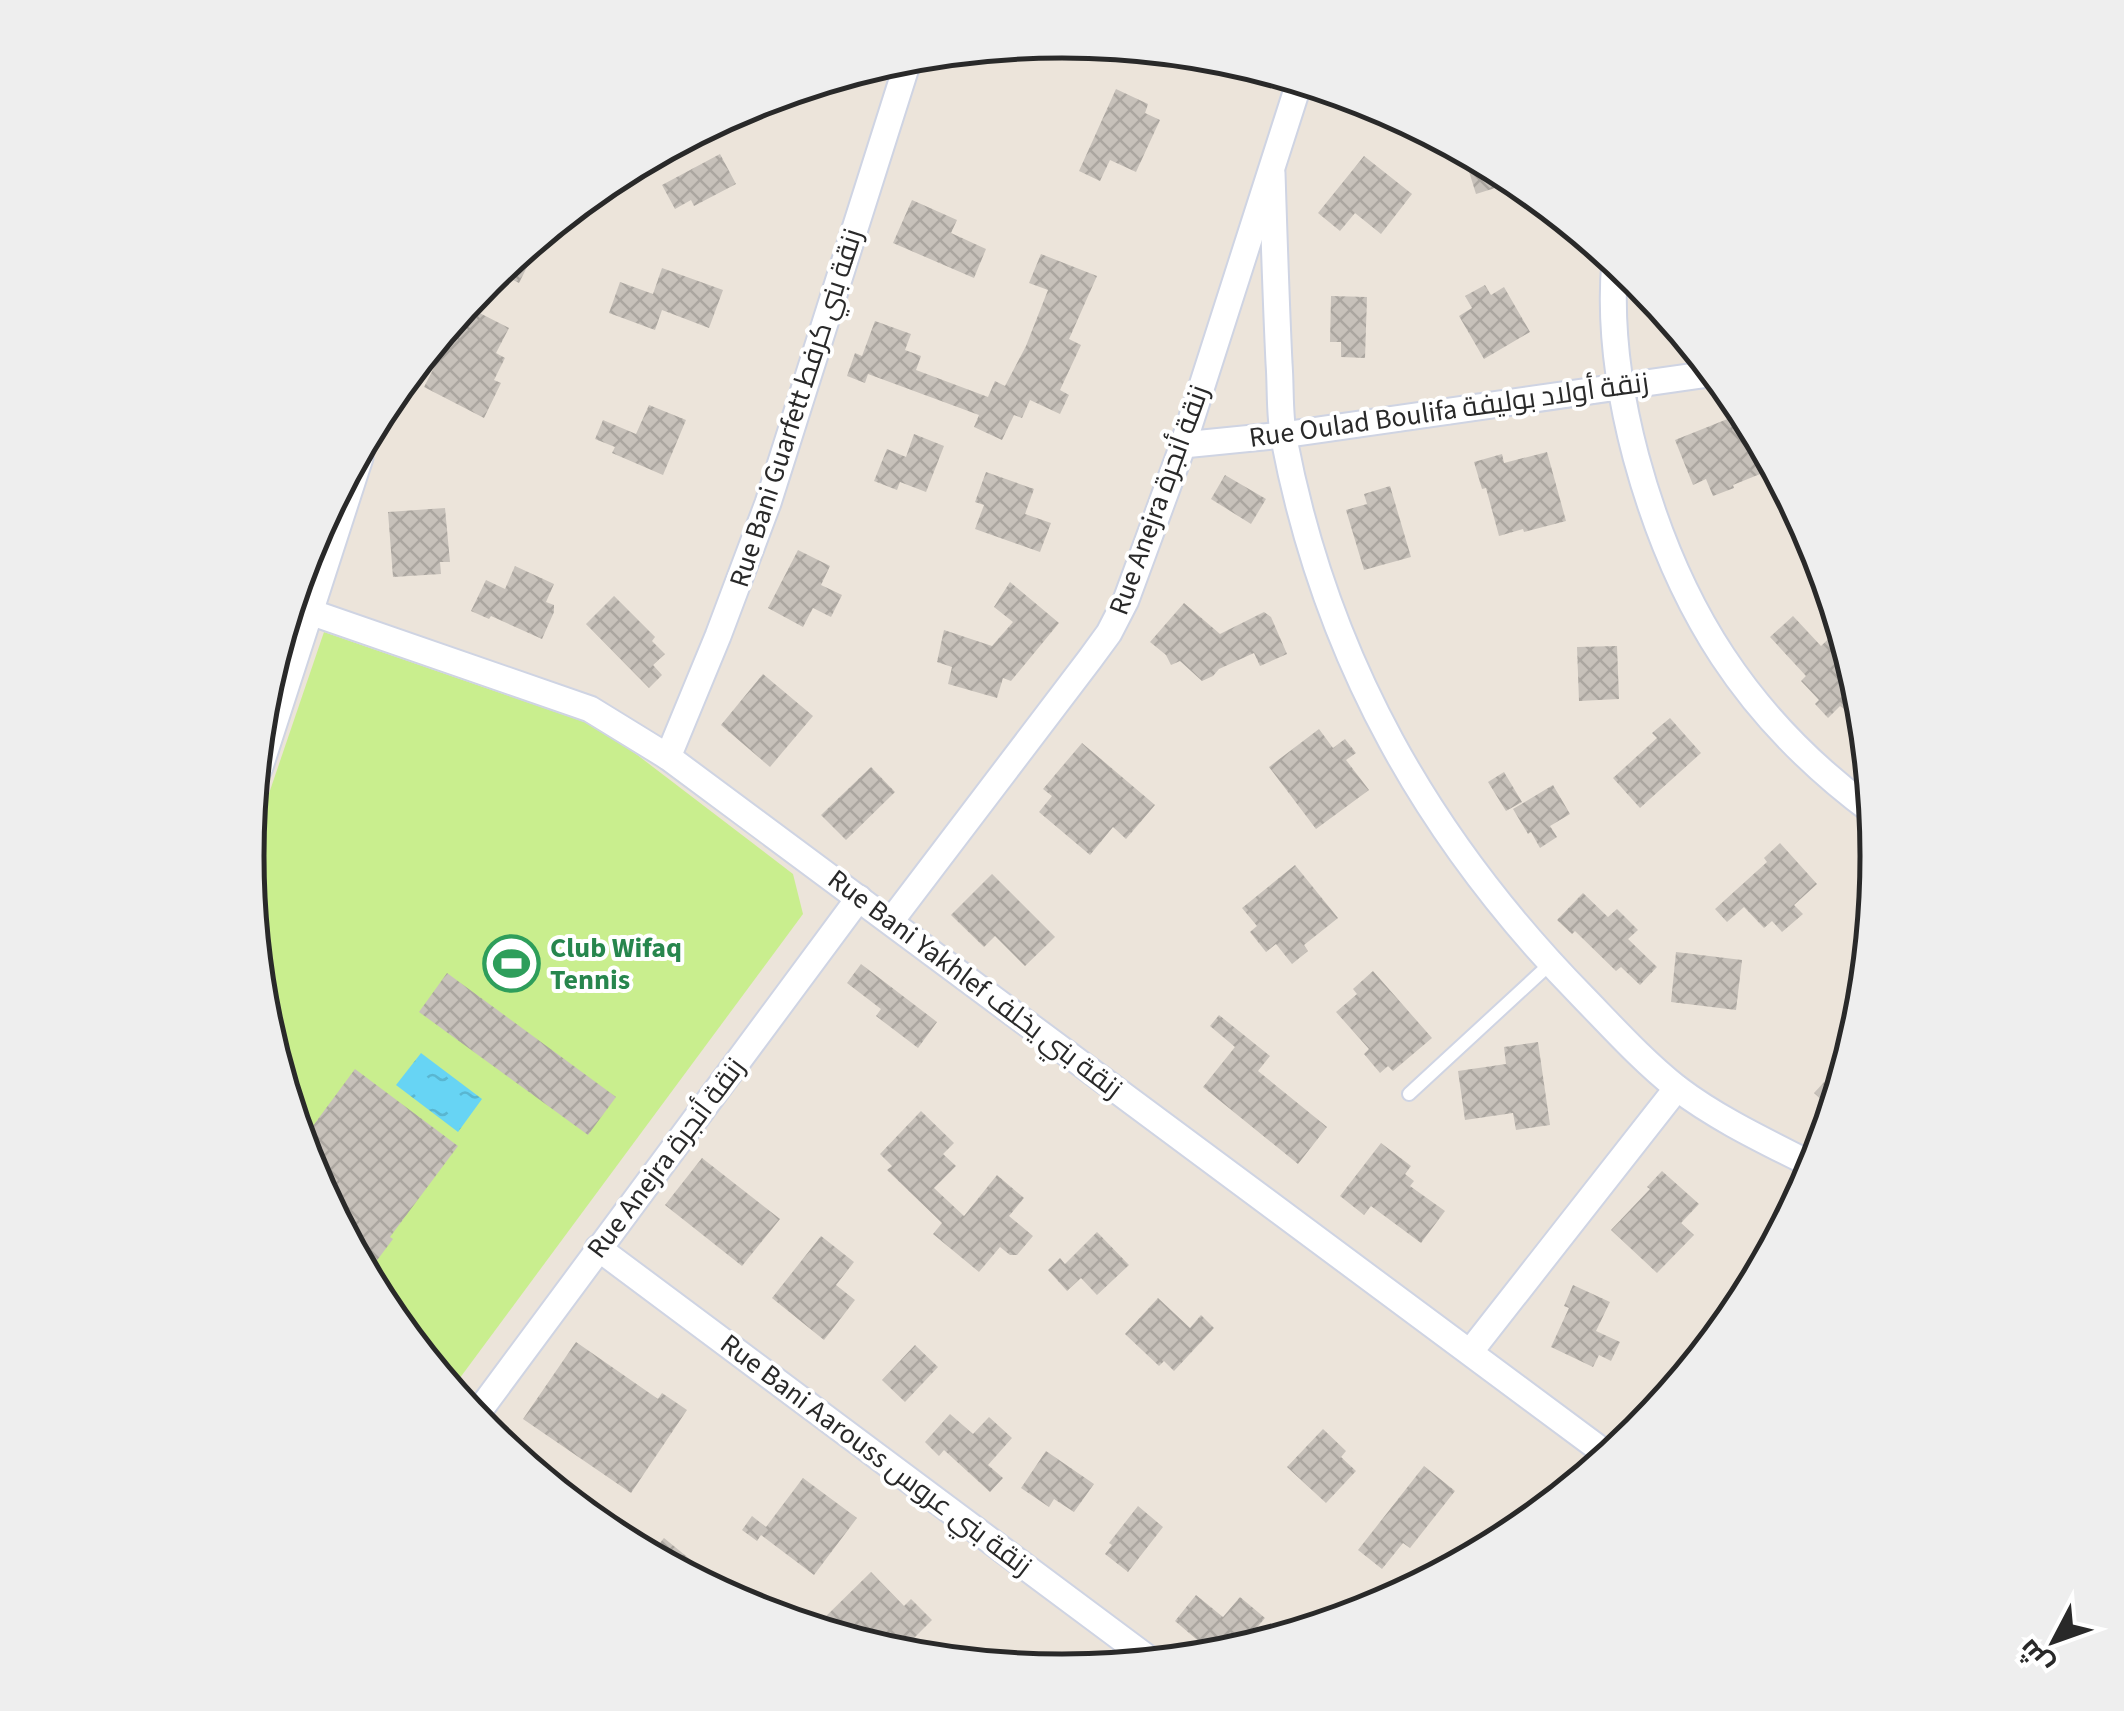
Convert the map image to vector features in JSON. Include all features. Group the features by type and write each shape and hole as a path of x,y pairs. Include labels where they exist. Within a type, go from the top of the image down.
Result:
{"street":[{"name":"Rue Bani Guarfett زنقة بني كرفط","path":"668,756 768,503 904,73"},
{"name":"Rue Anejra زنقة أنجرة","path":"891,921 1109,632 1126,600 1183,445 1296,93"},
{"path":"1272,173 1283,436 1315,562 1333,614 1392,745 1468,863 1550,964 1678,1088 1715,1113 1800,1158"},
{"path":"1615,281 1620,386 1643,481 1664,546 1695,613 1720,654 1776,726 1858,799"},
{"name":"Rue Oulad Boulifa زنقة أولاد بوليفة","path":"1183,445 1283,436 1699,375"},
{"name":"Rue Bani Yakhlef زنقة بني يخلف","path":"303,610 590,709 668,756 1597,1447"},
{"name":"Rue Anejra زنقة أنجرة","path":"484,1405 859,898"},
{"path":"1470,1352 1678,1088"},
{"name":"Rue Bani Aarouss زنقة بني عروس","path":"598,1248 1137,1650"}],"lane":[{"path":"1409,1094 1550,964"}],"green space":[{"name":"Club Wifaq Tennis","path":"324,632 602,728 793,874 803,914 459,1379 398,1299 371,1254 346,1208 306,1112 279,1011 271,960 264,856 266,802"}],"water":[{"path":"421,1053 482,1099 458,1132 396,1085"}],"building":[{"path":"1116,89 1148,104 1145,113 1160,120 1136,172 1110,160 1100,181 1079,171"},
{"path":"720,154 736,184 694,206 691,200 675,209 662,185"},
{"path":"1364,156 1412,194 1381,234 1355,213 1340,231 1318,213"},
{"path":"1468,168 1498,187 1476,194"},
{"path":"912,200 957,220 951,233 986,249 974,278 893,243"},
{"path":"1041,254 1097,276 1069,339 1081,345 1060,390 1069,395 1060,414 1030,400 1022,418 1014,415 1002,440 974,427 979,415 868,374 865,383 847,376 855,353 862,356 875,321 911,334 905,350 921,356 916,370 988,397 995,381 1005,386 1048,290 1029,283"},
{"path":"530,262 519,283 511,279"},
{"path":"662,268 723,290 709,328 662,310 655,330 609,313 620,282 653,294"},
{"path":"1485,285 1491,295 1504,287 1530,332 1484,359 1459,316 1472,308 1465,296"},
{"path":"1331,296 1367,297 1365,358 1341,357 1341,342 1330,342"},
{"path":"478,312 509,328 496,353 505,358 494,380 501,383 484,418 424,387 439,357"},
{"path":"649,405 686,420 663,475 612,453 615,447 595,439 603,420 636,434"},
{"path":"1730,418 1762,473 1713,496 1706,479 1693,485 1675,440"},
{"path":"914,434 944,446 926,492 900,482 897,490 874,481 887,449 906,457"},
{"path":"1547,452 1566,521 1499,536 1486,488 1482,489 1474,462 1502,454 1504,463"},
{"path":"986,472 1034,489 1025,514 1051,523 1040,552 975,529 984,505 975,502"},
{"path":"1225,475 1266,499 1251,524 1211,499"},
{"path":"1390,486 1411,557 1364,570 1346,510 1367,504 1364,494"},
{"path":"445,508 450,562 440,562 441,574 393,577 388,512"},
{"path":"798,550 830,566 821,585 842,595 831,617 813,608 803,627 768,608"},
{"path":"515,566 554,584 546,602 554,605 554,612 542,639 471,611 486,580 505,589"},
{"path":"1010,582 1059,623 1011,681 1003,678 997,698 948,684 952,667 937,662 944,630 992,646 1013,622 994,607"},
{"path":"614,596 655,637 652,641 665,654 653,665 662,675 649,688 586,624"},
{"path":"1184,603 1220,634 1264,612 1271,617 1287,654 1260,666 1254,653 1202,681 1180,661 1171,665 1166,655 1150,642"},
{"path":"1793,616 1821,646 1830,638 1847,711 1840,706 1828,718 1815,704 1819,700 1801,681 1806,676 1770,637"},
{"path":"1617,646 1619,699 1579,701 1577,647"},
{"path":"763,674 813,716 770,767 721,725"},
{"path":"1670,718 1701,753 1640,808 1613,778 1657,738 1652,733"},
{"path":"1319,729 1333,748 1345,739 1356,753 1346,760 1369,790 1316,829 1269,767"},
{"path":"1082,743 1155,805 1126,839 1113,827 1090,855 1039,812 1052,796 1043,789"},
{"path":"871,767 895,792 846,840 821,815"},
{"path":"1504,772 1522,802 1506,811 1488,782"},
{"path":"1553,785 1570,814 1550,826 1557,837 1540,848 1513,809"},
{"path":"1780,843 1817,884 1794,905 1803,914 1782,932 1772,921 1764,928 1744,907 1727,922 1715,909 1767,862 1764,858"},
{"path":"1295,865 1338,918 1304,945 1308,951 1292,964 1276,944 1266,952 1250,932 1257,926 1242,908"},
{"path":"992,874 1055,937 1025,966 995,936 984,947 951,915"},
{"path":"1583,893 1608,917 1617,909 1638,930 1628,939 1657,967 1640,985 1621,967 1616,971 1575,931 1572,934 1557,920"},
{"path":"1676,952 1742,960 1736,1010 1671,1002"},
{"path":"861,964 937,1022 918,1048 876,1016 881,1009 847,983"},
{"path":"1373,971 1432,1038 1393,1071 1388,1066 1380,1073 1364,1054 1369,1049 1336,1012 1357,994 1353,989"},
{"path":"447,973 616,1097 588,1135 419,1012"},
{"path":"1219,1015 1270,1056 1258,1071 1327,1127 1298,1164 1203,1087 1235,1047 1210,1026"},
{"path":"1538,1042 1550,1125 1516,1130 1513,1113 1465,1120 1458,1071 1506,1064 1504,1047"},
{"path":"355,1069 458,1146 376,1262 346,1208 312,1127"},
{"path":"1828,1077 1822,1100 1814,1093"},
{"path":"921,1111 954,1143 943,1154 956,1166 934,1188 964,1216 997,1175 1024,1198 1009,1216 1033,1236 1017,1255 1000,1247 979,1272 933,1234 942,1223 887,1170 892,1166 880,1154"},
{"path":"1381,1143 1411,1166 1405,1174 1414,1181 1410,1186 1445,1211 1421,1243 1371,1206 1364,1215 1340,1196"},
{"path":"702,1158 780,1219 742,1266 665,1205"},
{"path":"1662,1171 1699,1204 1681,1223 1694,1235 1657,1273 1611,1230"},
{"path":"1097,1232 1129,1265 1097,1295 1081,1278 1067,1291 1048,1270 1060,1258 1065,1264"},
{"path":"821,1236 854,1262 836,1285 855,1300 824,1340 772,1298"},
{"path":"1573,1285 1610,1302 1596,1331 1620,1342 1611,1361 1599,1355 1593,1367 1551,1347 1569,1308 1564,1306"},
{"path":"1158,1298 1190,1328 1201,1315 1214,1328 1174,1371 1164,1361 1159,1366 1125,1334"},
{"path":"576,1342 658,1399 662,1393 687,1410 631,1493 523,1419"},
{"path":"915,1345 938,1367 905,1402 882,1380"},
{"path":"950,1414 973,1434 989,1417 1012,1438 988,1465 1003,1478 990,1492 944,1450 939,1456 925,1442"},
{"path":"1323,1429 1346,1451 1341,1457 1356,1471 1326,1503 1287,1467"},
{"path":"1046,1451 1094,1484 1074,1512 1054,1499 1049,1507 1021,1488"},
{"path":"1424,1466 1455,1491 1410,1548 1403,1543 1382,1569 1358,1550"},
{"path":"803,1478 857,1518 814,1575 761,1535 757,1541 742,1530 752,1516 766,1527"},
{"path":"1138,1506 1163,1527 1128,1572 1105,1554"},
{"path":"664,1538 696,1564 663,1547 659,1544"},
{"path":"871,1572 904,1606 911,1599 932,1620 913,1639 825,1617"},
{"path":"1196,1595 1223,1617 1240,1597 1265,1618 1256,1629 1199,1641 1175,1621"}],"place":[{"name":"Club Wifaq Tennis","path":"511,964"}]}
